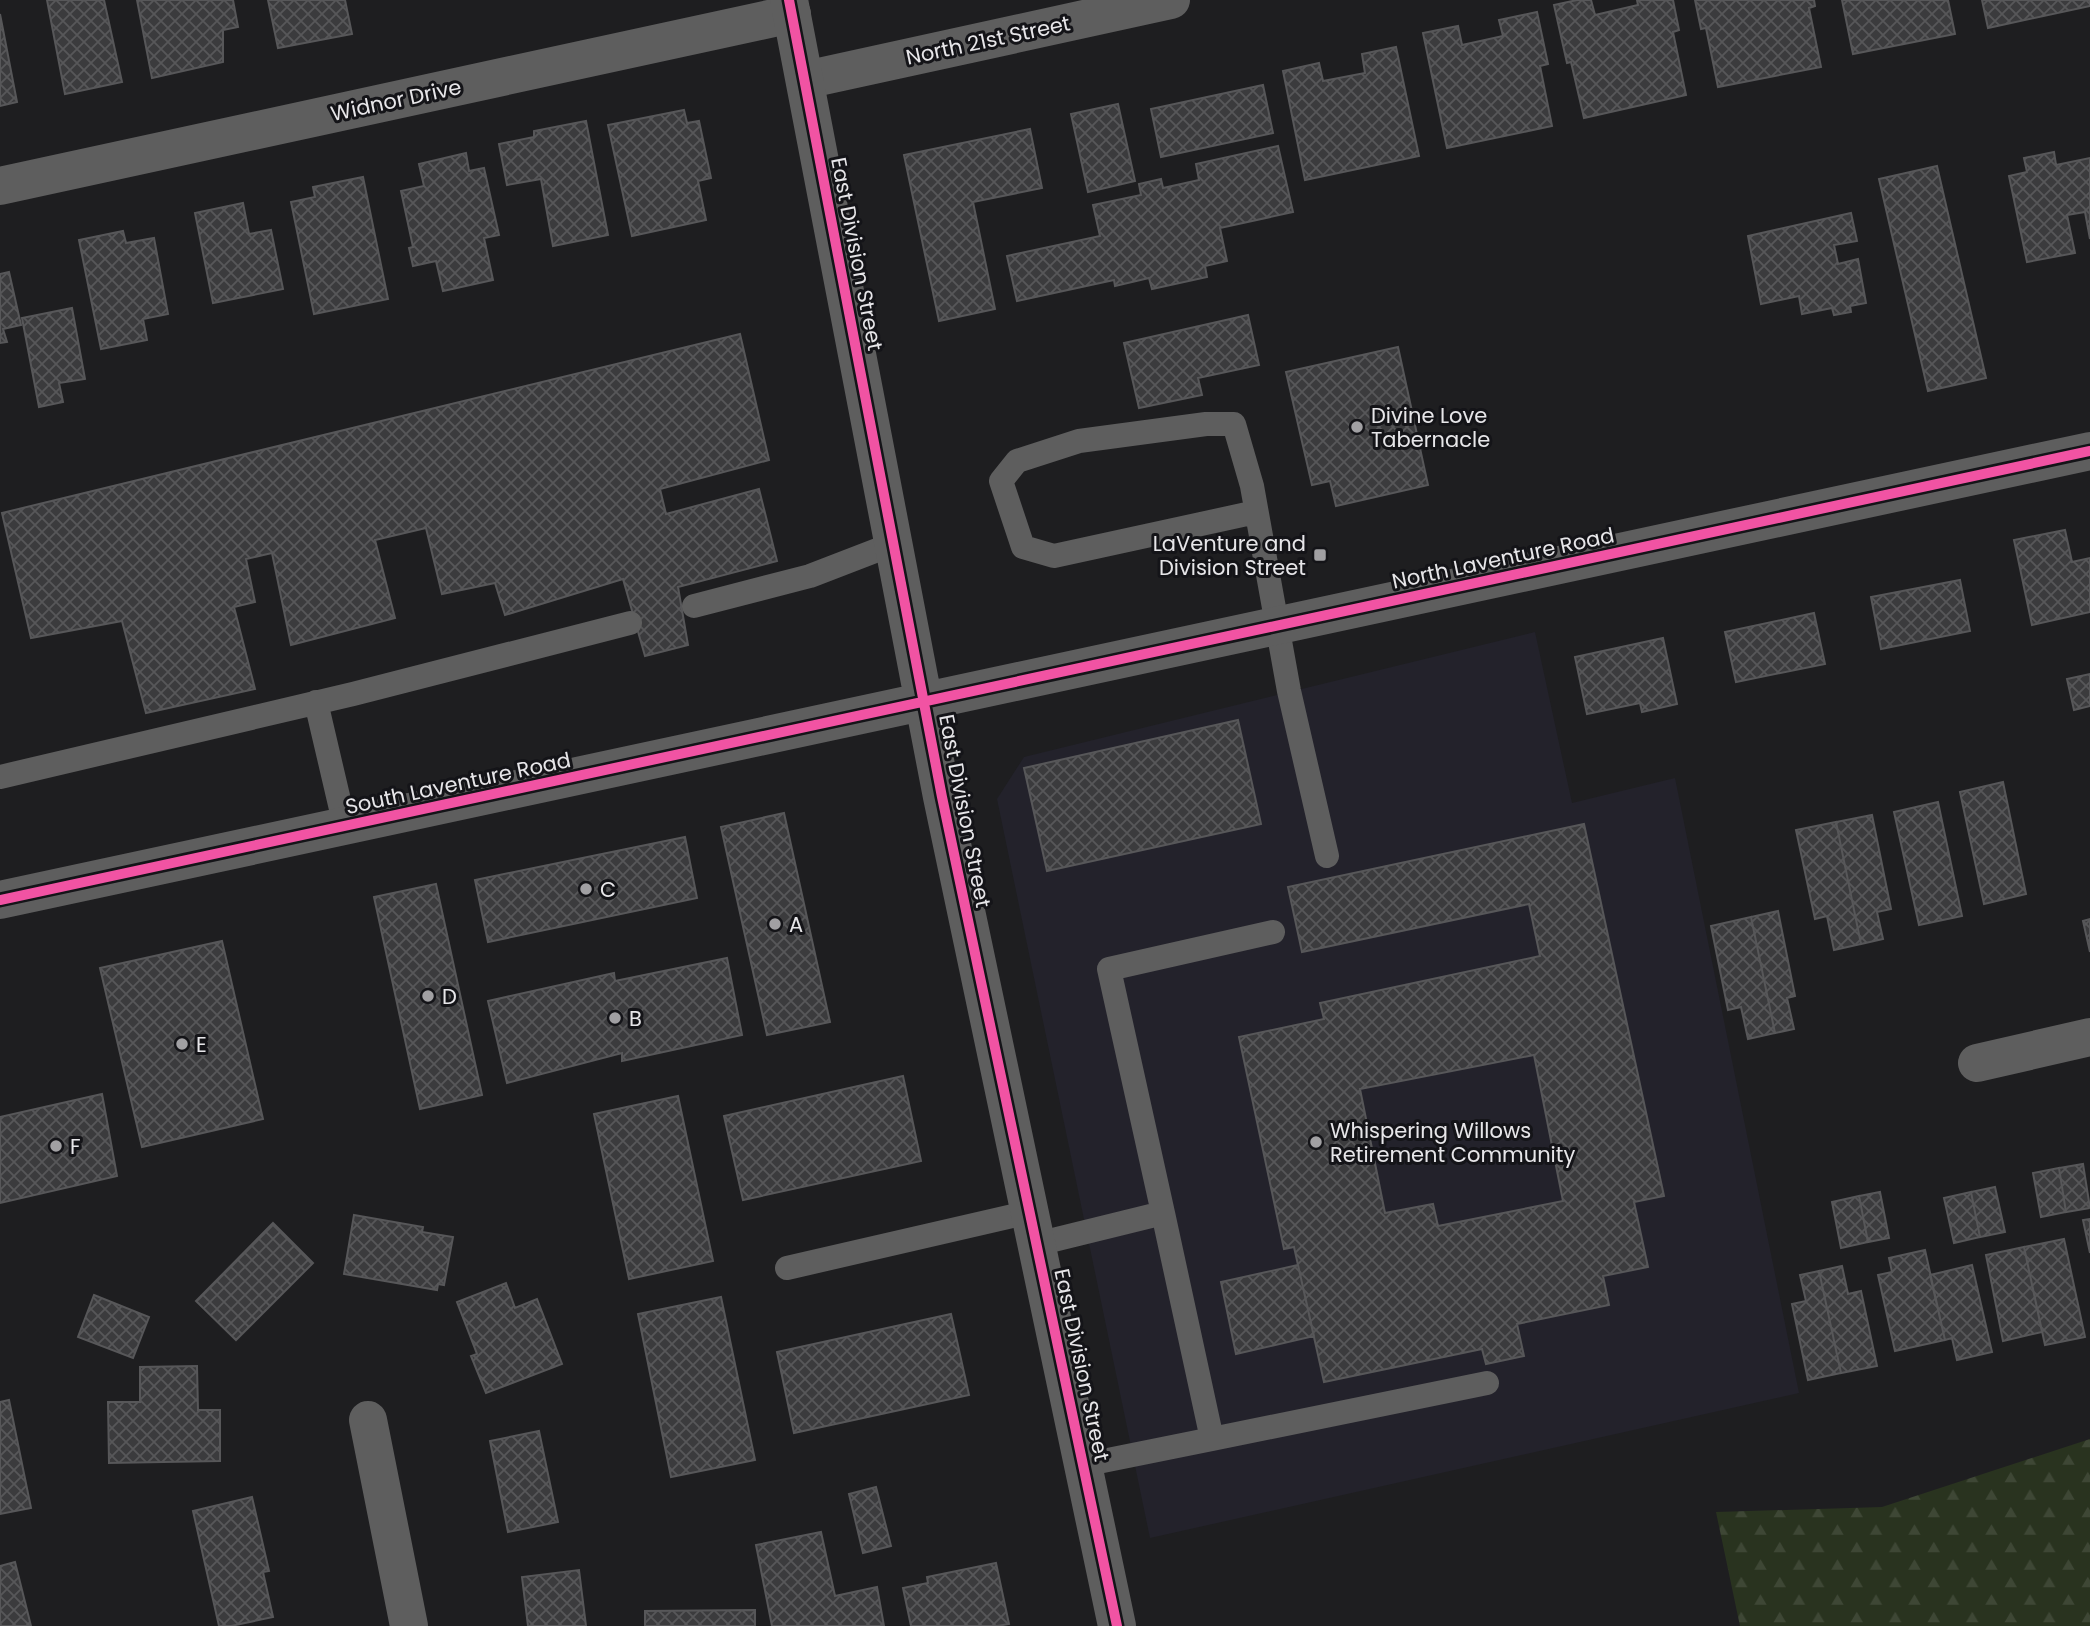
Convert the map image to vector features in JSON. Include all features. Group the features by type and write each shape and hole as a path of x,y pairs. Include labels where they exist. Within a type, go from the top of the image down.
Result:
{"street":[{"name":"North 21st Street","path":"805,80 1070,11 1171,0"},
{"name":"East Division Street","path":"791,7 924,703 1117,1626"},
{"name":"Widnor Drive","path":"0,186 791,7"},
{"name":"North Laventure Road","path":"924,703 2090,452"},
{"name":"South Laventure Road","path":"1,896 924,703"},
{"path":"1977,1063 2090,1037"},
{"path":"368,1420 409,1626"}],"lane":[{"path":"1256,512 1054,555 1023,547 1001,481 1017,461 1079,441 1206,424 1234,424 1256,512 1277,627 1327,856"},
{"path":"694,606 810,576 893,544"},
{"path":"0,777 316,702 630,622"},
{"path":"316,702 345,826"},
{"path":"1212,1439 1108,969 1273,932"},
{"path":"787,1268 1033,1228 1163,1213"},
{"path":"1083,1465 1488,1383"}],"shaded area":[{"path":"1535,632 1572,803 1675,778 1799,1393 1150,1538 997,799 1024,757"}],"green space":[{"path":"2090,1439 2090,1626 1740,1626 1716,1512 1882,1507"}],"building":[{"path":"47,0 104,0 122,82 65,94"},
{"path":"137,0 233,0 238,27 223,30 223,62 152,78"},
{"path":"268,0 345,0 352,34 278,48"},
{"path":"1591,0 1595,15 1638,5 1637,0 1673,0 1679,30 1673,32 1686,95 1584,118 1571,62 1567,63 1554,5"},
{"path":"1695,0 1814,0 1815,6 1809,8 1821,67 1718,87 1706,28 1701,29"},
{"path":"1842,0 1948,0 1955,34 1853,54"},
{"path":"1982,0 2090,0 2090,6 1988,28"},
{"path":"1537,12 1548,64 1540,66 1552,126 1447,148 1423,33 1458,26 1462,45 1503,36 1499,20"},
{"path":"0,14 17,102 0,106"},
{"path":"1396,47 1419,156 1305,180 1283,71 1319,63 1323,81 1365,73 1362,54"},
{"path":"1263,85 1273,133 1161,157 1151,109"},
{"path":"1118,104 1135,181 1088,192 1071,114"},
{"path":"684,110 687,123 699,121 711,178 698,181 706,220 632,236 608,125"},
{"path":"586,121 608,235 553,246 541,179 507,185 499,144 534,137 534,131"},
{"path":"1030,129 1042,188 973,202 995,309 939,321 904,155"},
{"path":"1278,146 1293,212 1220,228 1227,261 1205,266 1207,277 1152,289 1149,278 1115,286 1114,280 1017,301 1007,256 1100,236 1093,205 1141,195 1139,184 1161,179 1163,188 1199,180 1196,164"},
{"path":"2054,152 2056,165 2090,158 2090,239 2085,212 2067,215 2075,253 2027,262 2009,176 2027,172 2024,158"},
{"path":"466,153 469,171 484,168 499,235 484,238 493,280 443,291 436,261 413,266 409,248 413,247 401,191 424,186 419,164"},
{"path":"1937,166 1986,378 1928,391 1879,179"},
{"path":"363,177 388,299 314,314 291,202 315,197 313,187"},
{"path":"243,203 249,234 271,230 283,289 213,303 195,213"},
{"path":"1851,213 1857,241 1834,245 1838,264 1858,259 1866,303 1850,306 1851,312 1834,315 1832,308 1802,314 1799,296 1761,304 1748,236"},
{"path":"123,231 126,243 154,238 168,314 143,319 147,340 101,349 79,240"},
{"path":"9,272 21,325 3,329 7,342 0,343 0,274"},
{"path":"72,308 85,379 59,383 63,402 39,407 22,318"},
{"path":"1248,315 1259,365 1198,378 1202,395 1139,408 1124,343"},
{"path":"740,334 769,460 660,489 666,514 759,489 777,561 678,587 688,645 645,656 623,579 505,615 495,583 442,594 426,528 375,540 395,618 291,645 272,553 246,559 255,602 234,607 255,689 146,713 122,621 31,638 2,513"},
{"name":"Divine Love Tabernacle","path":"1398,347 1428,485 1336,506 1330,481 1312,485 1286,372"},
{"path":"2065,530 2072,562 2090,558 2090,612 2032,625 2014,540"},
{"path":"1960,580 1970,631 1881,649 1871,597"},
{"path":"1814,613 1825,664 1736,682 1725,632"},
{"path":"1663,638 1677,704 1642,712 1640,703 1587,714 1575,657"},
{"path":"2090,674 2090,706 2074,710 2067,679"},
{"path":"1238,720 1261,824 1047,871 1024,768"},
{"path":"2003,782 2026,894 1984,904 1960,792"},
{"path":"1938,802 1962,916 1919,925 1894,812"},
{"name":"A","path":"784,813 830,1022 767,1035 721,827"},
{"path":"1872,815 1891,909 1877,912 1883,939 1861,944 1836,822"},
{"path":"1836,822 1861,944 1834,950 1827,916 1815,919 1796,830"},
{"name":"Whispering Willows Retirement Community","path":"1584,824 1664,1196 1634,1202 1648,1267 1603,1276 1609,1305 1517,1324 1524,1356 1486,1364 1482,1349 1324,1382 1294,1247 1284,1249 1239,1037 1324,1019 1320,1003 1540,956 1529,904 1302,952 1288,887","holes":["1534,1055 1563,1201 1438,1226 1433,1204 1385,1213 1360,1089"]},
{"name":"C","path":"685,837 697,898 488,942 475,880"},
{"name":"D","path":"436,884 482,1095 420,1109 374,897"},
{"path":"1778,911 1795,996 1787,998 1794,1029 1775,1033 1751,917"},
{"path":"1751,917 1775,1033 1748,1039 1741,1007 1728,1010 1711,926"},
{"path":"2090,919 2090,952 2083,921"},
{"name":"E","path":"222,941 263,1119 142,1147 100,968"},
{"name":"B","path":"727,958 742,1035 622,1061 622,1053 507,1083 488,1001 614,973 615,981"},
{"path":"903,1076 921,1161 743,1200 724,1116"},
{"name":"F","path":"102,1094 117,1176 0,1203 0,1117"},
{"path":"678,1096 713,1261 629,1279 594,1114"},
{"path":"2083,1164 2090,1208 2066,1212 2059,1168"},
{"path":"2059,1168 2066,1212 2041,1217 2033,1173"},
{"path":"1995,1187 2005,1232 1980,1237 1971,1192"},
{"path":"1880,1192 1889,1238 1868,1242 1859,1196"},
{"path":"1971,1192 1980,1237 1954,1243 1944,1198"},
{"path":"1859,1196 1868,1242 1841,1248 1832,1202"},
{"path":"354,1215 423,1227 422,1232 453,1237 444,1285 438,1284 437,1290 344,1274"},
{"path":"2090,1219 2090,1253 2083,1220"},
{"path":"273,1223 313,1263 236,1340 196,1301"},
{"path":"2064,1239 2085,1337 2045,1345 2024,1247"},
{"path":"2024,1247 2042,1332 2003,1341 1986,1255"},
{"path":"1925,1250 1945,1340 1895,1351 1878,1275 1892,1272 1889,1258"},
{"path":"1298,1265 1314,1336 1236,1354 1221,1282"},
{"path":"1972,1265 1992,1352 1957,1360 1952,1338 1945,1340 1930,1275"},
{"path":"1842,1266 1848,1294 1861,1291 1877,1366 1841,1373 1819,1271"},
{"path":"1819,1271 1841,1373 1808,1380 1792,1304 1806,1301 1800,1275"},
{"path":"506,1283 515,1308 537,1299 562,1364 486,1393 471,1356 477,1354 457,1302"},
{"path":"94,1295 149,1317 133,1358 78,1337"},
{"path":"721,1297 755,1460 671,1477 638,1314"},
{"path":"951,1314 969,1395 794,1433 777,1352"},
{"path":"197,1366 198,1410 220,1410 220,1461 109,1463 108,1402 140,1402 140,1367"},
{"path":"9,1400 31,1508 0,1514 0,1402"},
{"path":"539,1431 558,1522 508,1532 490,1441"},
{"path":"876,1487 891,1546 863,1553 849,1494"},
{"path":"252,1497 269,1571 263,1572 273,1617 219,1626 193,1511"},
{"path":"821,1532 835,1596 877,1587 884,1626 772,1626 756,1545"},
{"path":"15,1562 31,1626 0,1626 0,1566"},
{"path":"996,1563 1009,1624 911,1626 903,1588 928,1583 927,1577"},
{"path":"579,1570 586,1626 528,1626 522,1577"},
{"path":"755,1610 755,1626 645,1626 645,1611"}],"cycle path":[{"path":"789,0 942,797 1117,1626"},
{"path":"0,900 2090,451"}],"place":[{"name":"Divine Love Tabernacle","path":"1357,427"},
{"name":"LaVenture and Division Street","path":"1320,555"},
{"name":"C","path":"586,889"},
{"name":"A","path":"775,924"},
{"name":"D","path":"428,996"},
{"name":"B","path":"615,1018"},
{"name":"E","path":"182,1044"},
{"name":"Whispering Willows Retirement Community","path":"1316,1142"},
{"name":"F","path":"56,1146"}]}
